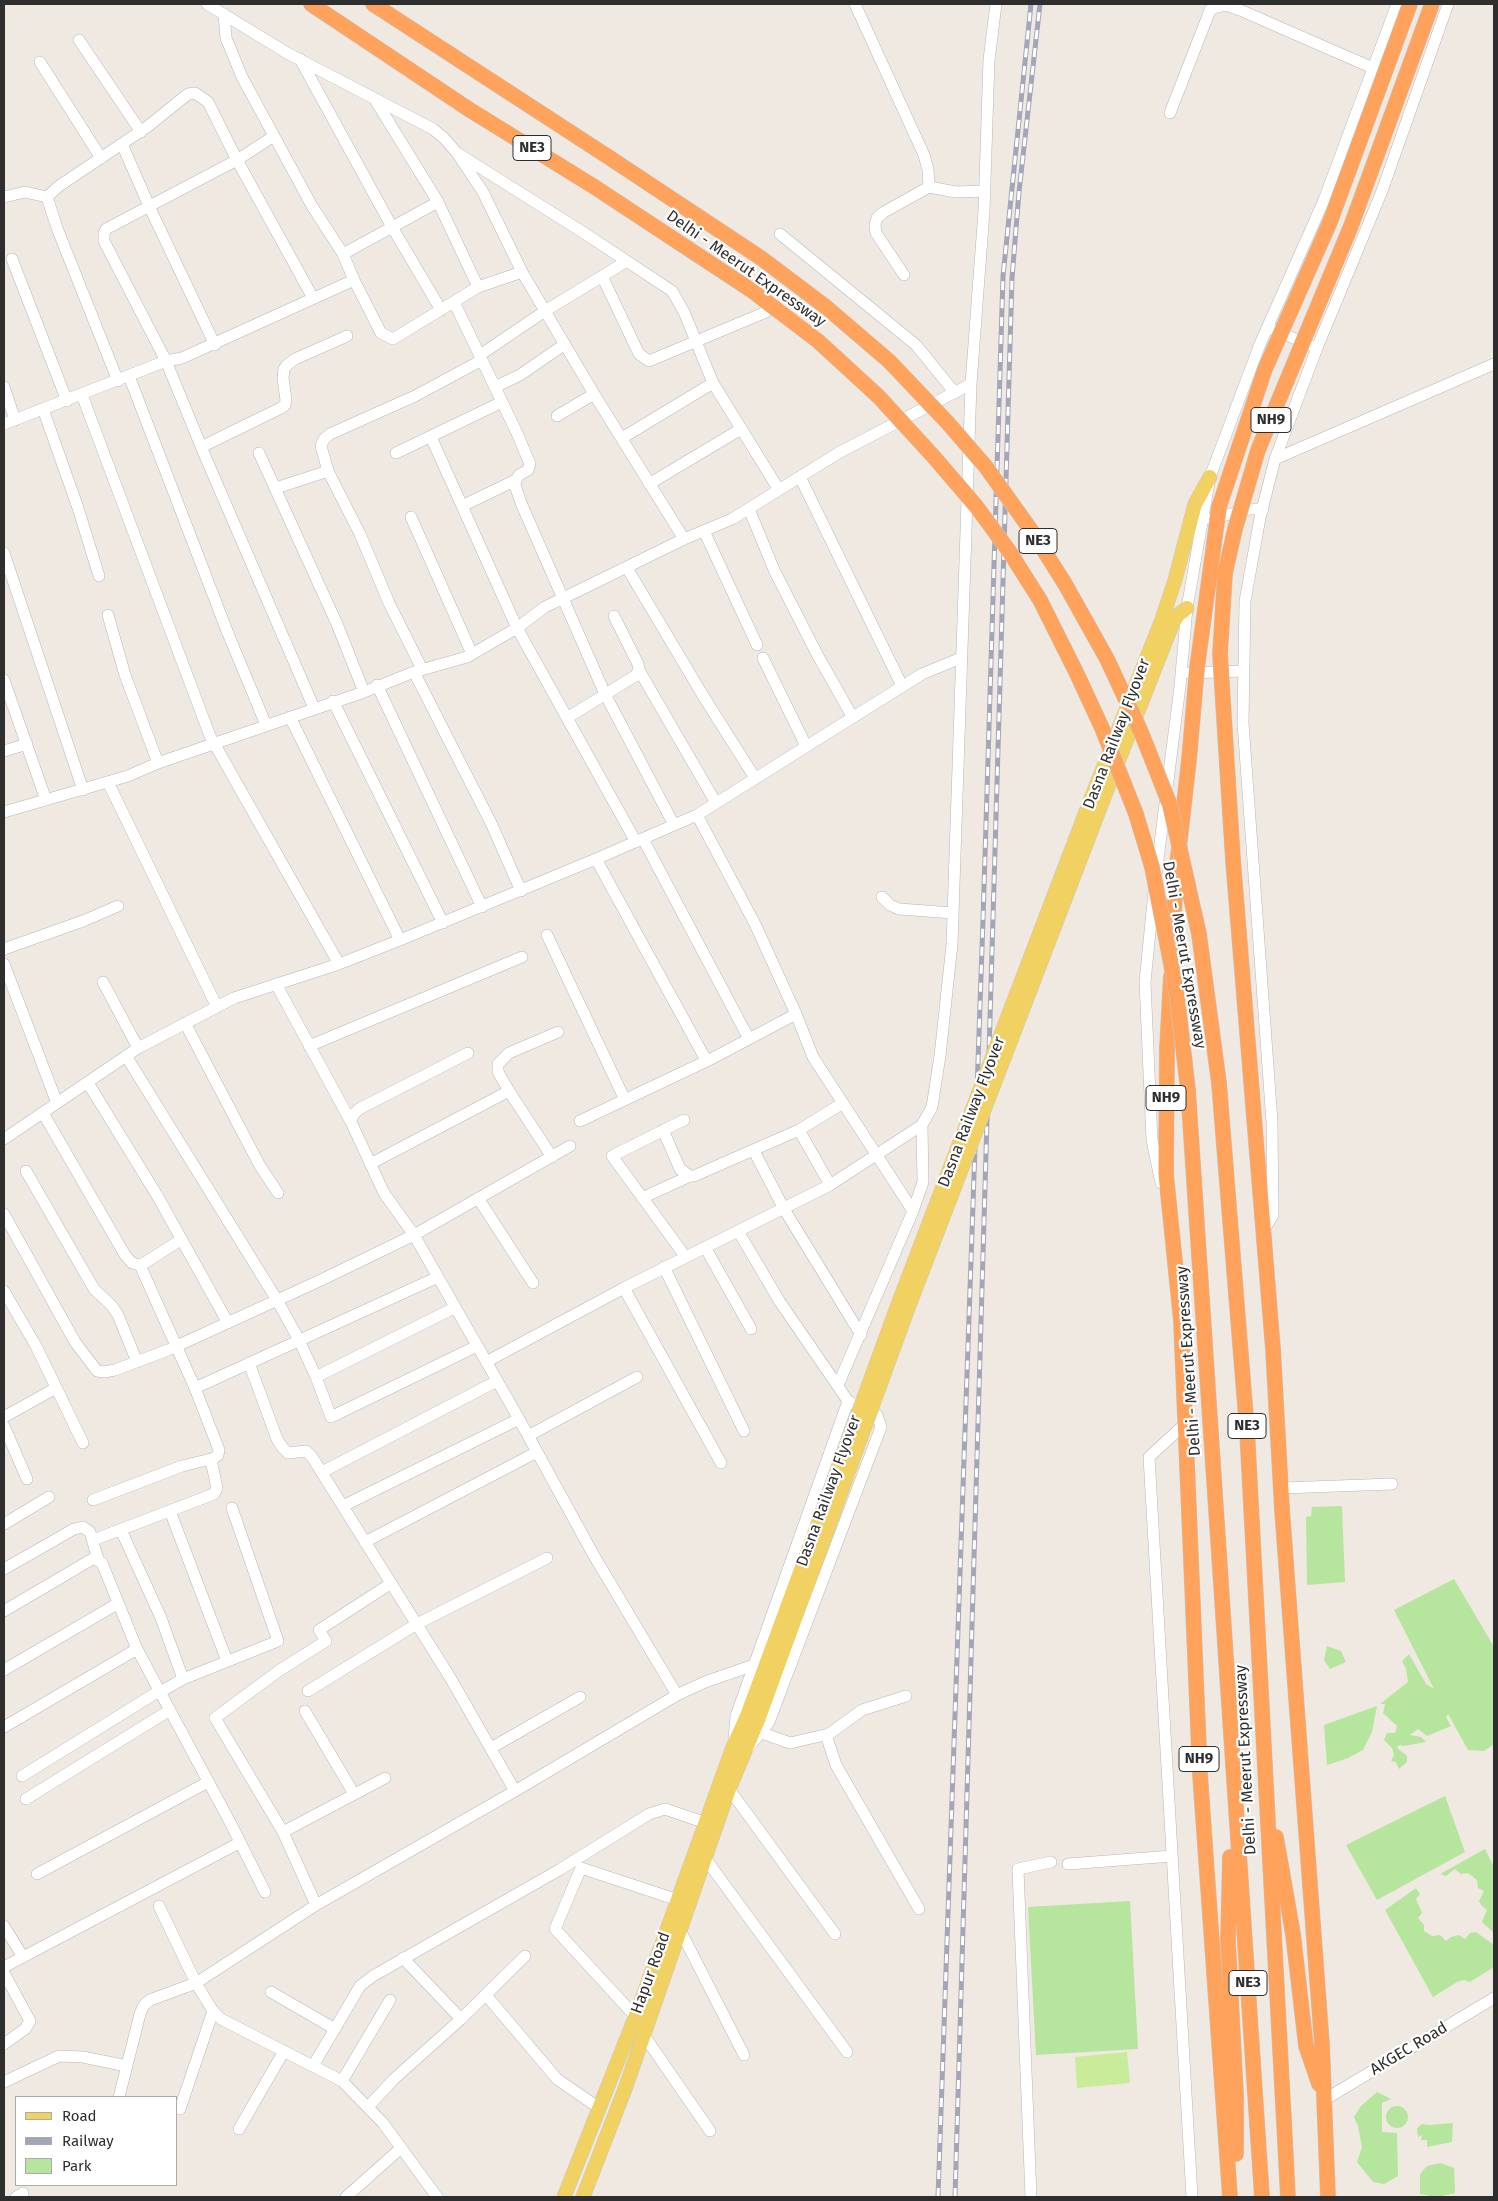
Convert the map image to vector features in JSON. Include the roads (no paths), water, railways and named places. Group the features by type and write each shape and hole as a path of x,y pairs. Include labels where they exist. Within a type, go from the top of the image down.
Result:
{"highway":[{"name":"Delhi - Meerut Expressway","path":"311,4 470,110 593,186 751,290 818,341 879,398 933,456 976,506 1009,550 1040,600 1102,728 1136,814 1152,867 1177,996 1188,1090 1262,2197"},
{"name":"Delhi - Meerut Expressway","path":"373,4 761,258 826,307 889,362 947,422 979,460 1033,533 1065,584 1107,659 1142,732 1170,805 1199,934 1219,1083 1247,1430 1288,2197"},
{"name":"NH9","path":"1230,2197 1200,1774 1181,1321 1166,1174 1166,1048 1176,874 1197,668 1219,507 1265,369 1330,222 1410,4"},
{"name":"NH9","path":"1328,2197 1322,2045 1261,1202 1234,870 1220,654 1226,573 1235,530 1258,450 1351,226 1432,4"},
{"path":"1233,1768 1228,1941 1236,2096 1236,2197"},
{"path":"1264,1769 1293,1934 1306,2046 1324,2100"}],"main road":[{"name":"Dasna Railway Flyover","path":"757,1705 896,1307 1092,796 1161,622 1175,580 1195,504 1210,477"},
{"name":"Dasna Railway Flyover","path":"739,1750 1103,800 1169,634 1178,615 1187,608"},
{"name":"Hapur Road","path":"583,2197 644,2034 729,1789 739,1750"},
{"name":"Hapur Road","path":"564,2197 636,2016 706,1823 739,1750"}],"street":[{"path":"207,4 300,59 433,129 457,153 483,192 522,272 594,394 684,539"},
{"path":"855,4 924,154 928,170 929,187"},
{"path":"486,1362 685,1256 830,1185 922,1125 932,1107 940,1056 953,913 971,384 984,191 989,60 996,4"},
{"path":"1171,1227 1152,1140 1145,982 1148,941 1181,673 1187,608 1206,521 1210,477 1267,328 1324,200 1397,4"},
{"path":"1263,1231 1273,1215 1272,1122 1243,723 1245,602 1263,509 1275,460 1317,348 1382,191 1448,4"},
{"path":"1170,113 1210,10 1216,7 1226,5 1240,10 1373,68"},
{"path":"224,14 226,38 236,64 312,206 342,254 381,333 393,338 478,287 522,272"},
{"path":"78,40 141,132"},
{"path":"300,59 440,310"},
{"path":"40,62 101,158"},
{"path":"4,197 25,192 47,197 141,132 188,94 195,93 208,102 237,160 313,298"},
{"path":"373,97 438,202 478,287"},
{"path":"274,136 237,160 106,229 104,241 166,361 201,448 314,708"},
{"path":"122,144 149,206 215,344"},
{"path":"457,153 627,261 672,292 677,299 713,383 779,490"},
{"path":"904,275 876,233 875,225 877,218 884,212 929,187 956,192 984,191"},
{"path":"47,197 60,237 118,381"},
{"path":"342,254 438,202"},
{"path":"780,234 916,345 955,393"},
{"path":"12,259 67,401"},
{"path":"520,891 491,824 418,671 360,534 328,471 321,446 324,439 330,434 415,396 481,358 545,311 627,261"},
{"path":"602,276 643,358 649,361 766,312"},
{"path":"4,424 166,361 182,358 354,280"},
{"path":"454,302 530,464 528,470 519,475 516,480 515,485 521,503 605,694 674,825"},
{"path":"1267,328 1317,348"},
{"path":"201,448 285,405 283,378 284,369 287,365 295,359 347,336"},
{"path":"495,387 520,375 565,344"},
{"path":"1275,460 1494,364"},
{"path":"129,376 227,631 266,725"},
{"path":"622,438 713,383"},
{"path":"4,812 108,782 333,701 364,692 377,685 472,654 517,628 545,607 684,539 732,519 840,452 971,384"},
{"path":"4,387 15,420"},
{"path":"558,416 594,394"},
{"path":"82,395 214,744 339,964"},
{"path":"396,453 502,402"},
{"path":"43,410 78,508 99,576"},
{"path":"649,484 741,429"},
{"path":"431,437 517,628 567,718 639,840 749,1039"},
{"path":"259,453 337,624 364,692"},
{"path":"276,488 328,471"},
{"path":"800,477 902,686"},
{"path":"462,506 516,480"},
{"path":"749,509 775,572 818,656 852,716"},
{"path":"1206,521 1250,509 1263,509"},
{"path":"411,517 472,654"},
{"path":"704,531 758,645"},
{"path":"4,553 83,790"},
{"path":"627,568 702,694 755,778"},
{"path":"108,615 126,675 158,763"},
{"path":"614,616 638,664 639,670 716,803"},
{"path":"763,658 806,746"},
{"path":"4,1139 138,1048 234,998 339,964 400,940 697,815 852,716 922,674 961,658"},
{"path":"567,718 635,676 639,670"},
{"path":"1181,673 1243,671"},
{"path":"4,680 46,800"},
{"path":"377,685 482,907"},
{"path":"333,701 443,923"},
{"path":"290,717 400,940"},
{"path":"4,751 27,744"},
{"path":"108,782 217,1007"},
{"path":"697,815 755,924 796,1014 813,1057 913,1211"},
{"path":"596,859 706,1060"},
{"path":"882,897 890,905 899,909 953,913"},
{"path":"4,949 83,921 118,906"},
{"path":"547,935 625,1100"},
{"path":"310,1046 522,956"},
{"path":"5,969 56,1104"},
{"path":"103,982 138,1048"},
{"path":"276,984 351,1122 384,1193 414,1235 519,1419 593,1554 677,1694"},
{"path":"580,1121 749,1039 796,1014"},
{"path":"185,1024 220,1086 260,1166 278,1193"},
{"path":"552,1157 509,1091 498,1072 498,1064 509,1053 558,1032"},
{"path":"351,1122 353,1115 359,1109 468,1053"},
{"path":"126,1056 277,1300 299,1340 331,1417 477,1346"},
{"path":"88,1083 182,1239 228,1322"},
{"path":"370,1164 509,1091"},
{"path":"642,1198 799,1130 843,1103"},
{"path":"43,1112 125,1255 132,1263 140,1265 182,1239"},
{"path":"684,1120 612,1156 685,1256"},
{"path":"838,1384 861,1335 913,1211 923,1182 922,1125"},
{"path":"663,1130 680,1169 690,1176"},
{"path":"799,1130 830,1185"},
{"path":"4,1214 75,1342 97,1371 104,1372 115,1370 176,1346 414,1235 570,1146"},
{"path":"754,1151 784,1208 861,1335"},
{"path":"26,1171 94,1289 112,1306 118,1315 137,1362"},
{"path":"478,1198 533,1283"},
{"path":"738,1231 780,1302 848,1401 877,1414 881,1427 781,1693 762,1733 739,1750"},
{"path":"705,1246 751,1329"},
{"path":"93,1500 182,1466 211,1459 218,1455 219,1450 195,1388 140,1265"},
{"path":"664,1267 744,1431"},
{"path":"195,1388 438,1277"},
{"path":"624,1288 721,1463"},
{"path":"4,1291 36,1346 84,1443"},
{"path":"316,1377 454,1308"},
{"path":"248,1363 282,1447 288,1453 302,1450 309,1453 322,1472 415,1625 451,1679 515,1791"},
{"path":"528,1436 637,1378"},
{"path":"322,1472 497,1381"},
{"path":"4,1417 56,1388"},
{"path":"739,1750 736,1716 848,1401"},
{"path":"343,1506 519,1419"},
{"path":"1185,1424 1149,1457 1192,2197"},
{"path":"4,1426 27,1479"},
{"path":"365,1542 537,1452"},
{"path":"93,1540 215,1492 217,1483 211,1459"},
{"path":"1282,1488 1392,1484"},
{"path":"4,1524 49,1497"},
{"path":"22,1776 159,1691 278,1640 232,1508"},
{"path":"170,1511 227,1661"},
{"path":"4,1569 74,1529 84,1527 90,1532 98,1559 102,1563 136,1649 265,1892"},
{"path":"121,1530 161,1618 183,1680"},
{"path":"4,1611 94,1558 98,1559"},
{"path":"308,1690 415,1625 547,1558"},
{"path":"316,1905 283,1832 215,1718 280,1670 326,1641 319,1630 390,1584"},
{"path":"4,1670 117,1604"},
{"path":"4,1727 136,1649"},
{"path":"119,2096 144,2004 196,1983 316,1905 515,1791 677,1694 754,1665"},
{"path":"762,1733 790,1743 826,1735 832,1733 862,1710 906,1696"},
{"path":"490,1748 580,1697"},
{"path":"26,1799 170,1710"},
{"path":"305,1711 354,1794"},
{"path":"826,1735 836,1765 919,1909"},
{"path":"283,1832 385,1778"},
{"path":"37,1874 208,1782"},
{"path":"729,1789 835,1934"},
{"path":"313,2066 360,1986 403,1958 559,1870 649,1814 665,1809 706,1823"},
{"path":"4,1967 239,1843"},
{"path":"1068,1864 1172,1856"},
{"path":"705,1858 847,2052"},
{"path":"1031,2197 1018,1869 1051,1862"},
{"path":"636,2016 555,1929 581,1868 678,1900"},
{"path":"159,1906 196,1983 213,2011 221,2019 342,2081 368,2108 401,2148 437,2197"},
{"path":"4,1926 23,1957"},
{"path":"680,1930 744,2055"},
{"path":"368,2108 394,2079 461,2019 525,1956"},
{"path":"403,1958 461,2019"},
{"path":"4,1973 30,2021 25,2030 4,2044"},
{"path":"272,1992 335,2029"},
{"path":"486,1994 557,2078 599,2108"},
{"name":"AKGEC Road","path":"1324,2100 1494,1998"},
{"path":"342,2081 390,2000"},
{"path":"180,2109 213,2011"},
{"path":"644,2034 710,2131"},
{"path":"238,2130 284,2051"},
{"path":"4,2082 59,2056 83,2057 127,2066"},
{"path":"346,2197 401,2148"}],"railway":[{"path":"938,2197 983,920 1003,276 1031,4"},
{"path":"955,2197 1012,278 1019,192 1040,4"}]}
